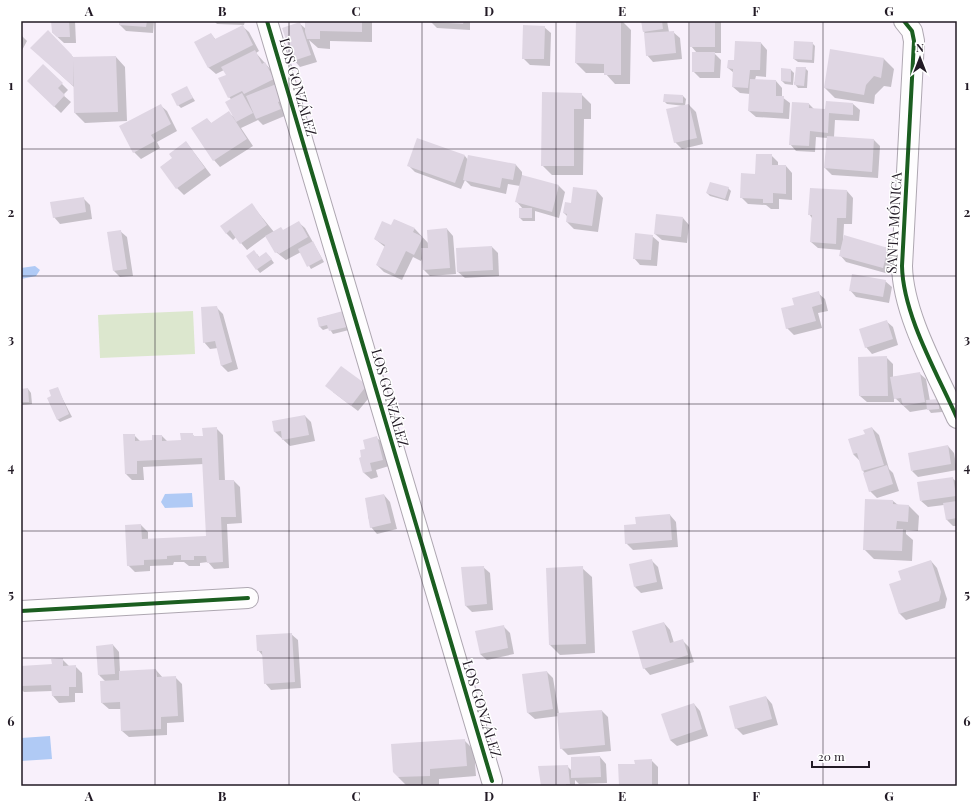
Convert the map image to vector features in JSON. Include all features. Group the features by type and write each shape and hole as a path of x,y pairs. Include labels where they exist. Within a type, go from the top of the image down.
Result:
{"street":[{"name":"LOS GONZÁLEZ","path":"267,21 492,781"},
{"name":"SANTA MÓNICA","path":"904,21 912,31 914,41 902,266 903,290 912,318 957,418"},
{"path":"21,611 248,598"}],"green space":[{"path":"193,311 195,354 100,358 98,315"}],"water":[{"path":"35,266 40,270 36,276 21,279 21,268"},
{"path":"192,493 193,507 165,508 161,502 165,494"},
{"path":"50,736 52,759 21,761 21,738"}],"building":[{"path":"51,21 69,21 70,37 57,37 52,32"},
{"path":"119,21 147,21 146,27 119,25"},
{"path":"305,21 362,21 362,32 320,31 320,39 307,39 305,32"},
{"path":"433,21 464,21 463,24"},
{"path":"576,21 621,21 621,75 604,75 604,64 575,63"},
{"path":"641,21 662,21 663,29 643,32"},
{"path":"690,21 715,21 715,47 690,47"},
{"path":"300,22 311,55 293,61 282,28"},
{"path":"243,25 253,45 208,68 194,42 211,33 215,39"},
{"path":"523,25 545,26 544,59 522,59"},
{"path":"48,30 72,55 72,57 116,56 118,112 74,113 73,60 73,86 30,48"},
{"path":"674,31 676,53 646,56 644,33"},
{"path":"735,41 761,42 760,70 750,70 748,88 732,87 733,69 727,68 728,60 734,60"},
{"path":"794,41 813,42 812,60 793,59"},
{"path":"830,49 884,58 881,78 874,76 866,85 864,95 824,88"},
{"path":"255,50 262,64 265,62 274,79 244,94 242,91 228,98 218,78 226,75 221,67"},
{"path":"692,52 715,52 714,72 692,72"},
{"path":"43,64 63,83 58,88 65,95 54,107 27,81"},
{"path":"796,67 806,67 804,86 794,85"},
{"path":"781,68 791,69 791,82 781,81"},
{"path":"750,79 776,80 776,96 784,96 783,113 748,111"},
{"path":"279,83 286,100 278,102 281,109 256,119 246,96"},
{"path":"187,86 193,98 177,106 171,94"},
{"path":"542,92 582,93 582,109 574,109 574,166 541,166"},
{"path":"242,93 253,113 236,122 225,102"},
{"path":"664,94 683,95 683,103 663,102"},
{"path":"826,101 853,103 853,115 829,113 828,133 810,131 809,146 789,145 792,102 809,103 809,108 825,109"},
{"path":"161,104 171,124 151,135 155,141 133,153 119,126"},
{"path":"689,104 697,138 674,143 666,109"},
{"path":"229,111 247,139 213,161 191,128 207,118 211,123"},
{"path":"827,136 874,139 872,172 824,168"},
{"path":"417,138 465,155 455,183 407,166"},
{"path":"186,141 205,168 176,189 160,167 172,158 169,154"},
{"path":"756,154 772,154 772,165 786,165 786,194 773,193 773,203 763,203 763,199 740,198 741,173 755,174"},
{"path":"468,155 516,164 513,180 502,178 500,188 463,180"},
{"path":"522,175 559,185 552,212 515,202"},
{"path":"710,182 729,187 725,199 706,193"},
{"path":"573,187 597,190 592,226 566,222 567,214 563,213 565,202 571,203"},
{"path":"810,188 847,190 846,218 837,218 836,244 810,242 812,215 808,215"},
{"path":"84,197 86,212 53,218 50,202"},
{"path":"252,203 267,225 240,244 230,230 226,234 220,226"},
{"path":"519,208 532,208 532,218 519,218"},
{"path":"656,214 683,217 681,237 654,234"},
{"path":"394,219 415,228 413,232 423,237 414,255 406,251 395,274 376,265 385,245 374,239 382,221 391,225"},
{"path":"299,221 308,237 279,254 277,252 275,253 265,236 281,227 283,230"},
{"path":"447,228 450,268 423,270 421,248 428,248 427,230"},
{"path":"121,230 127,269 113,271 107,232"},
{"path":"635,233 653,235 651,260 633,259"},
{"path":"844,235 888,248 883,268 839,256"},
{"path":"313,241 322,259 307,267 298,249"},
{"path":"492,246 493,270 457,272 456,248"},
{"path":"254,250 259,257 266,252 272,259 256,270 246,256"},
{"path":"852,274 886,280 883,297 849,291"},
{"path":"819,291 822,304 812,307 816,321 786,329 781,308 794,305 792,298"},
{"path":"217,306 232,362 221,366 215,341 203,343 201,307"},
{"path":"343,311 347,327 329,331 327,325 319,327 317,318"},
{"path":"887,320 893,339 865,348 859,329"},
{"path":"887,356 888,396 859,396 858,357"},
{"path":"341,366 367,385 351,406 325,386"},
{"path":"920,372 925,402 903,406 901,398 894,399 890,377"},
{"path":"58,387 69,414 57,420 47,398 51,396 49,390"},
{"path":"28,388 29,402 21,402 21,389"},
{"path":"939,399 939,409 927,410 926,400"},
{"path":"305,415 309,435 282,440 281,431 274,432 272,421"},
{"path":"217,427 219,480 234,480 236,517 221,517 223,562 207,563 206,556 194,556 194,560 181,560 181,555 167,556 167,559 144,560 144,565 127,566 125,525 141,524 142,539 206,536 202,458 137,461 137,474 125,474 123,434 135,434 135,441 152,440 152,435 162,435 162,441 181,440 180,433 193,433 193,436 203,436 202,428"},
{"path":"872,427 884,465 862,471 857,453 853,454 848,439 865,434 863,430"},
{"path":"377,436 383,460 370,463 372,471 363,473 359,458 361,457 360,450 365,449 363,440"},
{"path":"948,445 951,464 911,471 908,453"},
{"path":"887,465 893,484 869,492 863,473"},
{"path":"953,477 956,496 920,501 917,482"},
{"path":"384,494 391,523 370,528 365,498"},
{"path":"865,499 893,500 893,504 909,505 908,522 897,521 896,529 903,529 902,551 863,550"},
{"path":"957,501 957,518 946,520 943,503"},
{"path":"670,514 672,540 625,544 624,525 636,524 635,517"},
{"path":"652,559 657,582 634,587 629,564"},
{"path":"931,560 941,592 939,601 899,614 889,584 901,580 898,571"},
{"path":"484,566 487,604 465,606 461,567"},
{"path":"583,566 586,644 549,645 546,568"},
{"path":"664,622 670,643 683,639 688,655 643,669 632,631"},
{"path":"504,625 508,648 480,654 475,631"},
{"path":"292,633 295,682 264,684 262,651 257,651 256,635"},
{"path":"113,644 115,674 98,675 96,646"},
{"path":"63,658 63,666 76,665 76,687 69,687 69,696 52,696 51,685 21,686 21,666 52,664 51,659"},
{"path":"156,669 157,677 176,676 178,716 161,717 161,729 121,731 120,702 101,703 100,681 119,680 119,671"},
{"path":"547,671 553,709 527,713 522,674"},
{"path":"766,696 772,719 735,729 729,706"},
{"path":"694,703 702,729 670,740 661,714"},
{"path":"602,710 605,745 560,749 557,713"},
{"path":"465,739 467,766 430,769 430,776 398,777 393,772 391,744"},
{"path":"600,756 601,777 571,778 571,757"},
{"path":"652,759 652,786 619,786 618,764 635,764 634,760"},
{"path":"568,765 570,784 566,784 566,786 541,786 538,766"}],"cycle path":[{"path":"267,21 492,781"},
{"path":"904,21 912,31 914,41 902,266 904,285 908,304 922,344 957,418"},
{"path":"21,611 248,598"}]}
